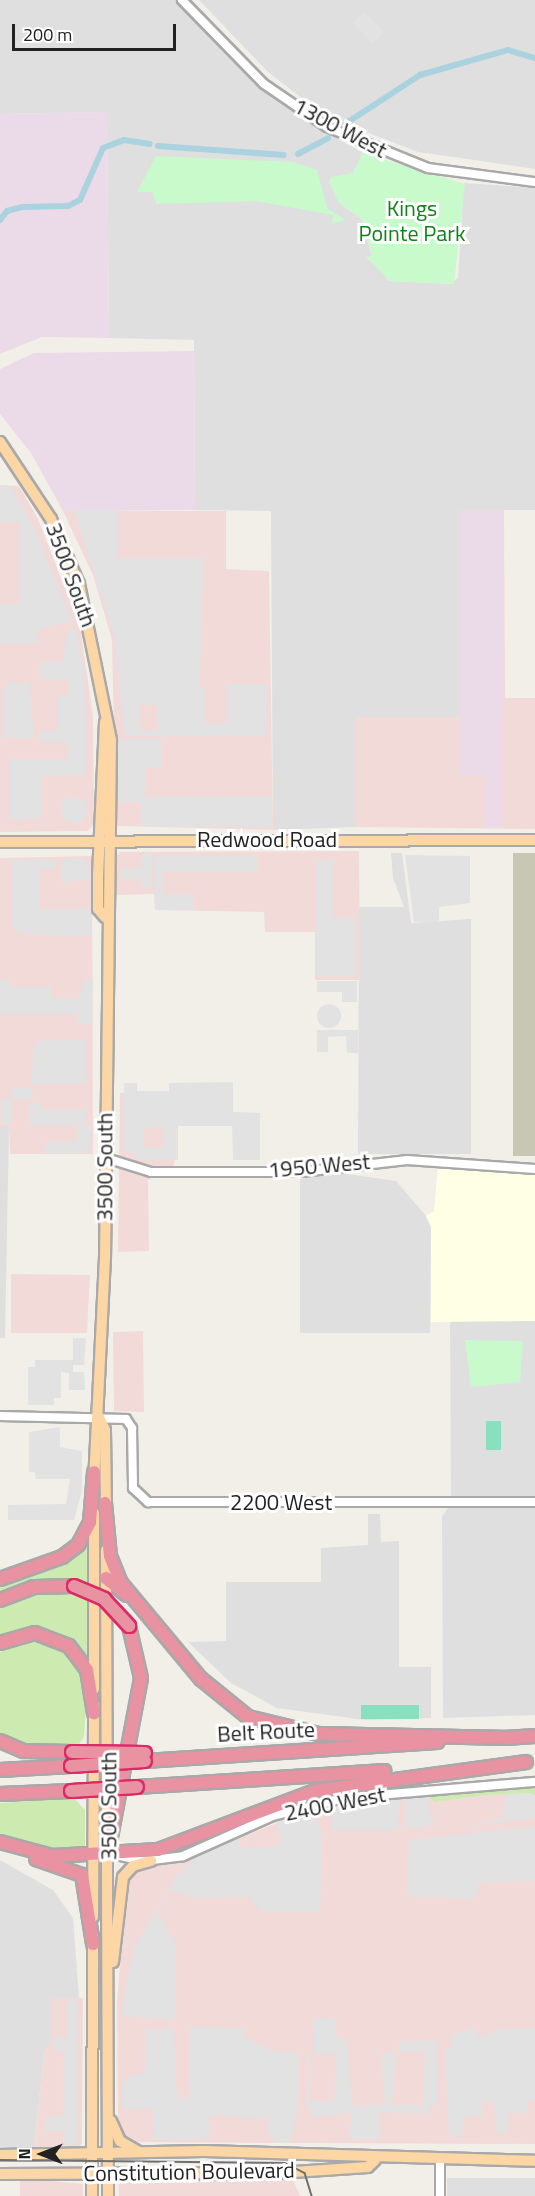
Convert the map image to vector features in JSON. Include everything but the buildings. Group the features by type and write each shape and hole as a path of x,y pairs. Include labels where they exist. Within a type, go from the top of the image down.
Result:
{"highway":[{"path":"0,1579 57,1559 78,1545 90,1522 94,1472"},
{"path":"105,1503 112,1564 138,1604 212,1691 265,1724 319,1734 511,1738"},
{"path":"106,1578 138,1604"},
{"path":"0,1600 34,1587 74,1586 104,1599 129,1626 141,1678 108,1853"},
{"path":"0,1643 35,1634 69,1646 87,1670 94,1713"},
{"name":"Belt Route","path":"0,1770 71,1766 144,1757 202,1757 535,1736"},
{"path":"0,1741 24,1751 144,1757"},
{"path":"20,1849 52,1856 177,1846 258,1809 315,1791 530,1762"},
{"name":"Belt Route","path":"0,1794 530,1762"},
{"path":"0,1842 82,1875 93,1944"}],"main road":[{"name":"3500 South","path":"0,442 51,519 79,584 96,651 105,721 104,842 98,909 105,916 106,1158 99,1417 94,1472 92,2196"},
{"name":"Redwood Road","path":"0,842 535,840"},
{"name":"3500 South","path":"99,1417 105,1430 109,1980 108,2196"},
{"path":"109,1980 123,1877 133,1866 152,1861"},
{"path":"109,2108 120,2141 143,2152"},
{"name":"Constitution Boulevard","path":"0,2155 143,2152 375,2160 535,2161"},
{"name":"Constitution Boulevard","path":"0,2174 279,2173 368,2167 375,2160"}],"street":[{"name":"1300 West","path":"182,0 264,84 327,127 428,168 535,182"},
{"name":"1950 West","path":"106,1158 151,1172 302,1172 407,1160 535,1169"},
{"path":"0,1416 99,1417"},
{"name":"2200 West","path":"99,1417 124,1418 131,1424 132,1485 148,1502 535,1502"},
{"name":"2400 West","path":"108,1853 152,1861 193,1853 273,1816 330,1800 535,1782"},
{"path":"440,2161 440,2196"}],"shaded area":[{"path":"0,0 176,0 272,97 363,153 353,173 329,182 343,206 362,219 372,257 389,281 451,284 458,278 464,183 535,188 535,510 460,510 460,718 356,717 356,827 273,830 271,511 195,510 194,340 109,338 107,112 0,114"},
{"path":"199,0 535,0 535,169 418,152 325,116 268,72"},
{"path":"364,12 384,32 373,44 352,23"},
{"path":"107,112 109,338 42,337 0,354 0,114"},
{"path":"194,351 195,510 63,511 31,453 0,414 0,369 34,353"},
{"path":"0,485 19,486 38,519 80,627 93,716 94,824 88,831 0,832"},
{"path":"0,486 10,486 33,525 72,621 38,629 38,644 0,644 0,604 19,604 19,522 0,522"},
{"path":"74,510 117,510 117,558 203,558 200,687 205,687 205,723 227,724 227,684 267,684 266,736 125,736 114,636","holes":["140,705 158,705 158,730 140,730"]},
{"path":"460,510 504,510 505,698 535,698 535,829 356,827 356,717 460,717"},
{"path":"460,510 504,510 501,828 485,828 485,776 460,776"},
{"path":"63,511 226,511 226,569 269,571 273,830 116,826 112,640 93,575"},
{"path":"68,630 76,630 84,669 86,775 41,776 41,818 10,820 10,759 67,759 67,742 39,742 39,732 57,730 58,696 70,696 70,680 39,679 39,662 63,661"},
{"path":"29,682 34,738 4,738 4,688 9,683"},
{"path":"118,739 162,739 162,767 146,768 146,797 272,796 272,827 142,826 142,802 118,802"},
{"path":"74,797 84,800 87,810 84,820 74,823 64,820 61,810 64,800"},
{"path":"359,851 360,980 315,980 315,932 265,932 264,912 155,910 154,894 116,895 116,856 121,852"},
{"path":"142,853 152,853 152,887 142,887 141,879 121,879 121,868 142,868"},
{"path":"391,853 402,853 411,923 471,919 471,1154 358,1154 359,907 404,907 393,878"},
{"path":"513,853 535,853 535,1156 513,1156"},
{"path":"405,855 470,856 470,903 439,907 439,922 414,922"},
{"path":"92,856 93,1154 10,1154 9,1126 0,1126 0,858"},
{"path":"154,856 258,856 258,872 163,872 163,894 194,894 194,910 155,910"},
{"path":"61,859 86,859 92,878 61,883"},
{"path":"333,859 333,918 356,918 356,976 316,976 316,861"},
{"path":"11,860 55,860 55,869 39,869 39,909 91,909 91,936 19,934 12,926"},
{"path":"93,978 92,1024 77,1024 77,1014 0,1014 0,980 11,980 11,987 51,987 52,998 78,999 85,979"},
{"path":"317,981 357,981 357,1002 342,1002 342,992 317,992"},
{"path":"329,1004 338,1007 341,1016 338,1025 329,1028 320,1025 317,1016 320,1007"},
{"path":"317,1030 358,1030 358,1053 347,1053 346,1036 328,1037 328,1052 317,1052"},
{"path":"86,1039 86,1084 32,1084 33,1047 39,1041"},
{"path":"233,1082 233,1112 260,1113 260,1160 233,1160 232,1126 178,1126 178,1160 143,1160 124,1149 124,1083 137,1083 137,1091 169,1091 169,1083","holes":["143,1127 163,1127 163,1148 143,1148"]},
{"path":"12,1088 31,1088 31,1099 12,1099"},
{"path":"176,1092 174,1167 148,1180 149,1251 118,1252 120,1093"},
{"path":"1,1099 12,1099 12,1124 1,1124"},
{"path":"30,1103 41,1103 41,1109 86,1110 86,1125 30,1125"},
{"path":"0,1126 9,1126 5,1338 0,1338"},
{"path":"77,1126 93,1126 88,1153 45,1154 45,1142 77,1141"},
{"path":"438,1165 535,1173 535,1321 431,1322 431,1227 426,1216 434,1211"},
{"path":"340,1173 396,1181 426,1216 431,1227 430,1333 300,1333 300,1179"},
{"path":"11,1274 90,1275 87,1333 11,1333"},
{"path":"450,1321 535,1321 535,1497 451,1497"},
{"path":"143,1331 144,1412 114,1411 113,1332"},
{"path":"73,1338 86,1338 84,1365 73,1365 73,1372 84,1372 85,1390 69,1390 69,1373 61,1372 61,1398 54,1398 54,1405 28,1405 28,1367 35,1367 35,1360 73,1360"},
{"path":"60,1427 60,1447 82,1451 82,1491 74,1520 8,1520 8,1505 66,1504 70,1479 36,1479 35,1472 29,1472 29,1432"},
{"path":"448,1508 535,1508 535,1715 443,1718 442,1516"},
{"path":"368,1514 380,1514 381,1542 399,1541 399,1667 431,1667 431,1718 365,1720 277,1708 231,1683 188,1642 226,1641 226,1582 321,1582 321,1548 368,1545"},
{"path":"535,1787 535,2144 124,2142 118,2124 117,2005 126,1879 134,1870 180,1862 309,1810 398,1796"},
{"path":"427,1793 433,1824 423,1828 406,1828 406,1801 399,1802 398,1830 335,1830 331,1826 335,1805"},
{"path":"506,1794 535,1795 535,1818 469,1826 502,1818"},
{"path":"309,1811 316,1814 322,1840 320,1912 262,1912 248,1897 194,1898 170,1890 157,1912 176,1944 175,2015 173,2019 121,2016 134,1947 177,1876 196,1857 237,1838 242,1848 281,1846 276,1822"},
{"path":"535,1827 535,1881 480,1882 474,1899 407,1896 409,1840"},
{"path":"0,1860 53,1890 73,1918 79,1998 52,1998 52,2038 44,2053 34,2148 0,2148"},
{"path":"52,1998 83,1998 82,2144 75,2148 34,2148 44,2053 52,2038"},
{"path":"67,2001 77,2001 77,2146 63,2146 63,2131 46,2131 46,2117 63,2116 63,2051 54,2050 54,2037 67,2037"},
{"path":"313,2018 335,2018 335,2036 347,2041 352,2106 385,2105 381,2054 396,2051 392,2105 423,2105 425,2051 399,2053 399,2041 438,2041 438,2105 430,2106 430,2114 378,2112 380,2140 349,2138 352,2112 314,2118 305,2102 309,2075 305,2056 309,2054 310,2082 309,2100 334,2102 336,2054 314,2054"},
{"path":"190,2027 243,2028 243,2037 276,2052 298,2052 298,2104 290,2143 278,2143 267,2134 267,2115 266,2119 209,2115 210,2139 154,2140 153,2109 123,2109 122,2085 131,2075 145,2073 145,2029 174,2029 176,2088 180,2099 190,2098"},
{"path":"473,2028 480,2038 499,2029 535,2028 535,2100 527,2101 527,2113 508,2113 508,2133 497,2133 494,2101 481,2103 483,2116 463,2117 464,2135 449,2137 445,2051 451,2048 450,2036"},
{"path":"292,2177 300,2196 119,2196 119,2179"},
{"path":"20,2178 83,2184 83,2196 20,2196"},
{"path":"447,2178 535,2178 535,2196 447,2196"}],"green space":[{"name":"Kings Pointe Park","path":"363,153 465,184 454,284 390,281 366,257 372,256 362,219 339,203 329,182 331,177 353,173"},
{"path":"156,156 293,162 317,170 327,208 345,220 332,224 333,215 256,201 157,204 152,192 137,192"},
{"path":"465,1340 523,1341 520,1382 471,1387"},
{"path":"486,1421 501,1421 501,1450 486,1450"},
{"path":"87,1543 88,1585 44,1581 0,1598 0,1585"},
{"path":"62,1590 88,1598 88,1664 48,1631 0,1640 0,1607 35,1593"},
{"path":"31,1640 64,1651 79,1667 86,1708 84,1737 75,1750 27,1748 0,1738 0,1652"},
{"path":"361,1705 419,1705 419,1719 361,1719"},
{"path":"535,1788 535,1795 494,1794 434,1802 427,1793"},
{"path":"74,1798 85,1810 85,1851 37,1851 0,1839 0,1803"}],"waterway":[{"path":"345,124 420,75 508,50 535,58"},
{"path":"298,154 328,138"},
{"path":"0,220 7,211 22,207 68,206 80,200 103,148 124,140 150,144"},
{"path":"158,146 284,155"}],"tram line":[{"path":"0,2160 285,2163 305,2173 312,2196"}]}
